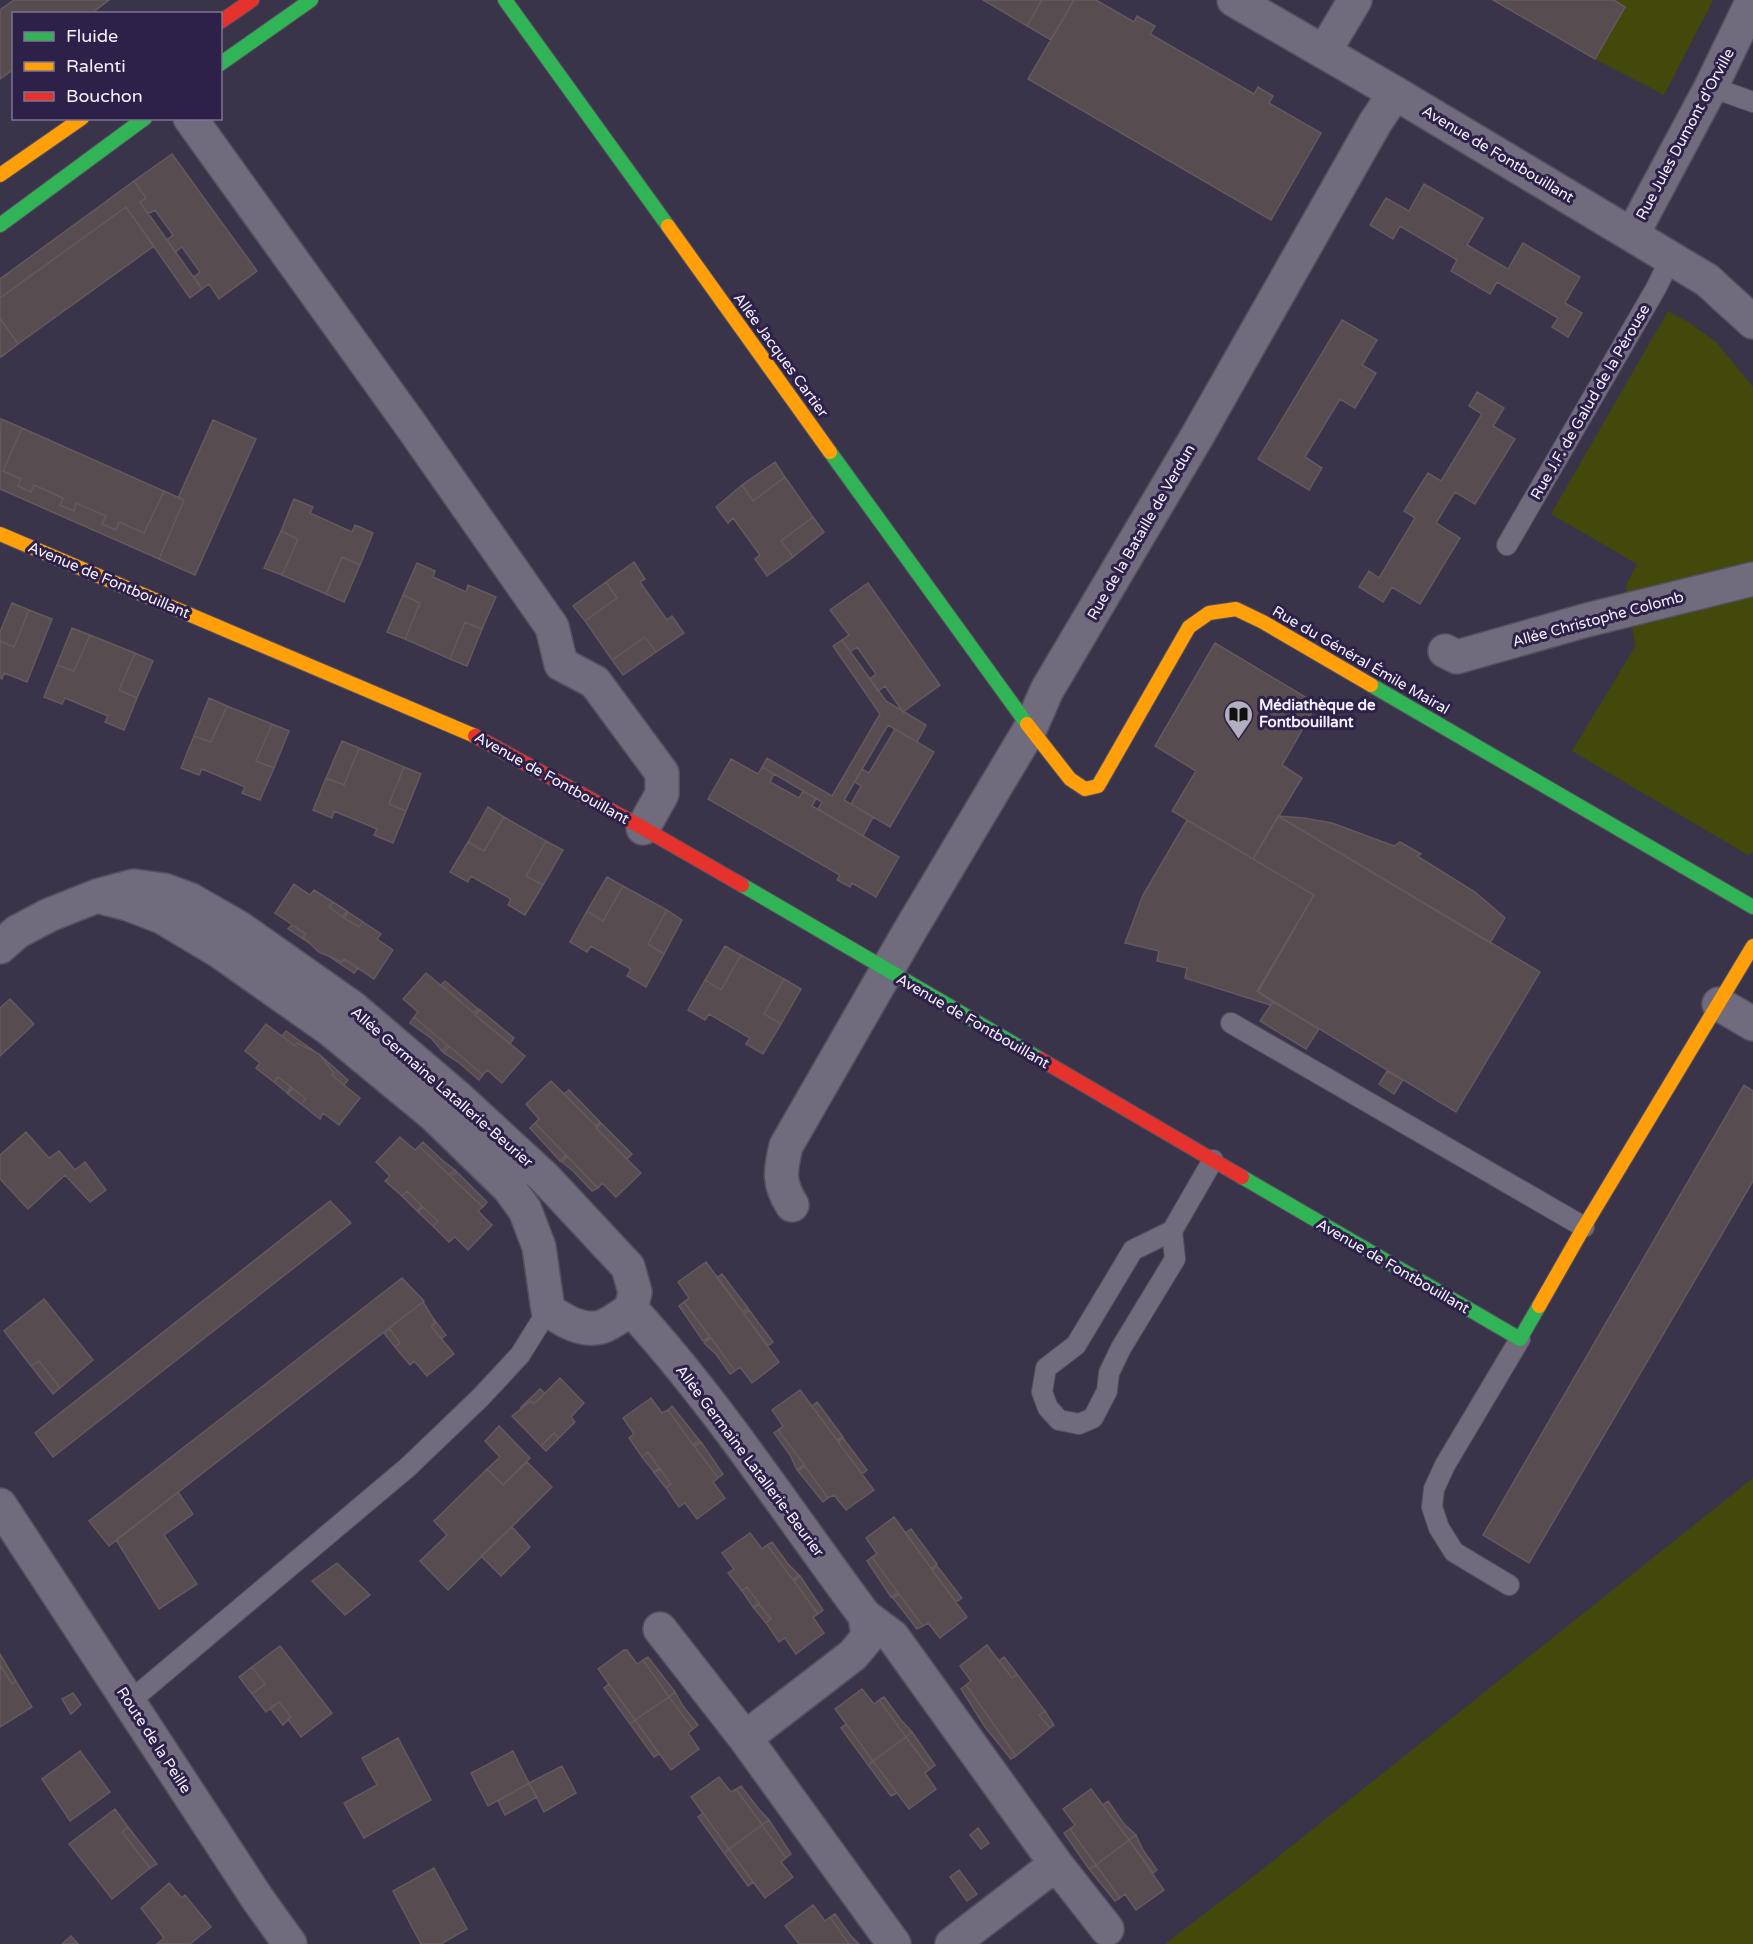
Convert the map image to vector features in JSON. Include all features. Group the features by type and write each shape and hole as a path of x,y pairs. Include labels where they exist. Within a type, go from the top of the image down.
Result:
{"street":[{"path":"222,21 252,0"},
{"path":"222,63 311,0"},
{"name":"Allée Jacques Cartier","path":"506,0 1030,729"},
{"name":"Avenue de Fontbouillant","path":"1234,0 1395,93 1707,280 1753,322"},
{"path":"1324,52 1355,0"},
{"name":"Rue Jules Dumont d'Orville","path":"1632,235 1711,87 1753,0"},
{"name":"Rue de la Bataille de Verdun","path":"792,1205 782,1189 781,1167 786,1146 1030,729 1047,690 1199,433 1375,123 1395,93"},
{"path":"0,175 79,120"},
{"path":"0,225 142,120"},
{"path":"191,120 400,410 552,627 561,664 595,682 662,774 662,794 643,828"},
{"name":"Avenue de Fontbouillant","path":"0,534 483,739 643,828 1520,1339"},
{"name":"Allée Christophe Colomb","path":"1445,651 1457,657 1587,620 1753,579"},
{"name":"Rue du Général Émile Mairal","path":"1030,729 1070,779 1085,789 1098,786 1189,627 1209,613 1236,609 1388,693 1753,907"},
{"name":"Allée Germaine Latallerie-Beurier","path":"0,947 17,932 49,915 98,897 134,886 164,890 191,900 238,927 353,1008 456,1096 545,1178 628,1267 635,1292 631,1309 723,1421 865,1616 892,1637 1056,1864 1107,1929"},
{"name":"Allée Germaine Latallerie-Beurier","path":"98,897 128,904 162,917 219,951 331,1029 434,1115 508,1188 525,1210 539,1246 548,1310"},
{"path":"1520,1339 1584,1227 1753,946"},
{"path":"1719,1004 1753,1024"},
{"path":"548,1310 580,1328 601,1327 631,1309"},
{"name":"Route de la Peille","path":"0,1505 257,1898 290,1944"},
{"path":"745,1738 853,1655 868,1637 865,1616"},
{"path":"660,1629 745,1738 894,1944"},
{"path":"952,1944 1056,1864"}],"lane":[{"path":"1711,87 1753,102"},
{"name":"Rue J.F. de Galud de la Pérouse","path":"1507,545 1655,290 1671,258"},
{"path":"1231,1023 1584,1227"},
{"path":"1172,1231 1175,1259 1121,1348 1109,1373 1107,1391 1093,1418 1079,1424 1059,1420 1048,1408 1042,1392 1046,1368 1076,1345 1133,1250 1172,1231 1213,1160"},
{"path":"129,1702 408,1467 481,1397 520,1355 548,1310"},
{"path":"1509,1585 1454,1552 1439,1528 1432,1507 1434,1489 1445,1465 1520,1339"}],"green space":[{"path":"1614,0 1713,0 1664,95 1595,59 1625,7"},
{"path":"1668,311 1716,342 1753,387 1753,852 1748,855 1572,751 1635,647 1626,585 1637,564 1551,514"},
{"path":"1753,1478 1753,1944 1165,1944 1254,1876"}],"building":[{"path":"14,0 109,0 94,12 12,12 12,70 0,79 0,10"},
{"path":"983,0 1042,0 1027,26"},
{"path":"1042,0 1074,0 1051,40 1027,26"},
{"path":"1074,0 1096,0 1134,22 1137,16 1155,26 1150,34 1254,94 1258,87 1273,96 1269,103 1321,133 1271,220 1028,79"},
{"path":"1493,0 1614,0 1625,7 1595,59"},
{"path":"172,154 257,271 219,299 209,284 202,289 194,277 200,272 182,247 175,252 167,240 173,235 155,210 148,214 140,202 146,198 134,181"},
{"path":"134,181 146,198 140,202 202,289 190,298 126,207 0,298 0,279"},
{"path":"1424,184 1483,218 1467,245 1508,269 1523,243 1580,277 1565,303 1582,313 1568,337 1552,327 1558,318 1497,282 1490,294 1451,271 1457,260 1400,226 1393,239 1370,225 1386,198 1409,211"},
{"path":"126,207 154,246 18,344 0,318 0,298"},
{"path":"0,318 18,344 1,357 0,355"},
{"path":"1342,320 1377,340 1362,365 1376,373 1355,408 1340,399 1305,457 1322,468 1309,490 1258,459"},
{"path":"1477,392 1504,408 1493,426 1515,439 1475,504 1455,492 1436,523 1460,538 1420,604 1392,587 1383,602 1359,587 1369,571 1379,578 1415,518 1404,511 1428,473 1441,481 1482,414 1469,406"},
{"path":"1,419 22,428 3,471 21,479 18,486 31,492 34,485 63,498 60,505 74,511 76,503 106,516 102,524 116,530 119,522 144,533 164,491 184,500 159,559 0,489"},
{"path":"213,420 256,439 195,575 159,559 184,500 178,498"},
{"path":"22,428 164,491 144,533 119,522 116,530 102,524 106,516 76,503 74,511 60,505 63,498 34,485 31,492 18,486 21,479 3,471"},
{"path":"775,462 785,477 753,501 742,485"},
{"path":"785,477 813,517 781,541 793,557 767,576 755,559 760,555 733,518 728,523 716,507 742,485 753,501"},
{"path":"294,499 313,507 310,513 352,532 355,525 373,533 360,565 342,557 326,594 282,575 298,539 281,531"},
{"path":"813,517 824,532 793,557 781,541"},
{"path":"281,531 298,539 282,575 264,568"},
{"path":"342,557 360,565 344,602 326,594"},
{"path":"634,562 645,579 640,582 667,620 672,616 684,633 656,652 645,637 612,660 585,621 617,598 606,582"},
{"path":"417,563 435,571 433,577 466,592 468,585 496,597 482,629 465,622 450,659 405,639 420,603 403,595"},
{"path":"606,582 617,598 585,621 573,606"},
{"path":"868,583 940,685 903,712 885,686 878,691 870,679 876,674 857,647 850,652 842,640 849,635 830,610"},
{"path":"403,595 420,603 405,639 387,632"},
{"path":"12,603 29,610 14,647 0,641 0,632"},
{"path":"29,610 52,619 27,682 4,673 2,679 0,678 0,641 14,647"},
{"path":"465,622 482,629 467,666 450,659"},
{"path":"72,628 90,635 74,671 57,665"},
{"path":"90,635 135,653 119,690 137,698 124,730 105,722 108,716 65,698 62,704 44,697 57,665 74,671"},
{"path":"645,637 656,652 623,675 612,660"},
{"path":"842,640 886,701 926,725 917,742 888,725 844,800 873,817 863,836 818,809 822,802 762,767 767,758 832,796 880,714 833,646"},
{"path":"1215,643 1317,704 1282,765 1302,778 1253,859 1172,811 1196,771 1155,746"},
{"path":"135,653 153,661 137,698 119,690"},
{"path":"209,698 227,706 211,742 194,736"},
{"path":"227,706 272,724 256,761 274,768 260,800 242,793 245,787 202,769 199,775 181,768 194,736 211,742"},
{"path":"272,724 289,731 274,768 256,761"},
{"path":"895,729 934,752 890,827 851,804 861,786 855,782 862,769 869,773"},
{"path":"342,741 359,748 344,785 326,778"},
{"path":"359,748 404,767 389,804 406,811 393,843 374,835 377,829 334,811 332,818 313,810 326,778 344,785"},
{"path":"731,759 758,774 762,767 774,774 770,782 799,798 803,791 816,798 812,806 899,857 876,897 852,883 850,887 837,880 840,875 708,799"},
{"path":"404,767 421,774 406,811 389,804"},
{"path":"488,807 504,817 484,851 468,842"},
{"path":"1278,816 1332,823 1394,846 1400,842 1421,854 1417,856 1475,892 1505,918 1490,943"},
{"path":"1278,816 1540,972 1456,1112 1257,991 1314,895 1253,859"},
{"path":"504,817 546,841 526,876 543,885 525,915 508,905 511,899 471,876 468,882 450,872 468,842 484,851"},
{"path":"1187,820 1314,895 1258,992 1273,1002 1270,1005 1185,978 1187,968 1157,961 1159,951 1125,943 1143,895"},
{"path":"546,841 563,850 543,885 526,876"},
{"path":"607,877 623,886 603,921 587,911"},
{"path":"294,884 310,895 314,890 333,902 329,907 343,917 348,912 344,918 359,927 363,922 381,934 377,939 393,950 374,979 344,959 342,962 319,952 303,937 306,934 275,913"},
{"path":"623,886 667,910 648,944 664,954 646,987 627,976 631,969 591,946 587,952 570,942 587,911 603,921"},
{"path":"333,902 347,911 343,917 329,907"},
{"path":"667,910 682,920 664,954 648,944"},
{"path":"348,912 363,922 359,927 344,918"},
{"path":"292,925 306,934 303,937 311,944 288,929"},
{"path":"725,946 741,955 721,990 705,980"},
{"path":"741,955 784,979 764,1014 781,1024 763,1054 746,1044 750,1038 709,1014 705,1020 688,1010 705,980 721,990"},
{"path":"330,957 342,962 344,959 358,968 354,973"},
{"path":"426,973 474,1013 480,1010 475,1015 525,1056 502,1083 487,1070 483,1075 449,1046 444,1053 442,1051 447,1045 414,1017 418,1012 403,999"},
{"path":"784,979 801,989 781,1024 764,1014"},
{"path":"445,981 478,1009 474,1013 441,985"},
{"path":"10,999 34,1024 0,1056 0,1008"},
{"path":"1273,1002 1319,1029 1306,1049 1260,1021"},
{"path":"480,1010 514,1038 510,1044 475,1015"},
{"path":"414,1017 447,1045 442,1051 432,1039 410,1023"},
{"path":"266,1024 295,1046 297,1043 319,1054 334,1073 332,1075 360,1098 339,1125 323,1113 320,1119 301,1104 306,1099 292,1088 287,1093 291,1087 278,1077 274,1082 256,1068 260,1063 245,1051"},
{"path":"286,1031 317,1053 297,1043 295,1046 282,1036"},
{"path":"449,1046 483,1075 479,1080 444,1053"},
{"path":"319,1054 348,1080 344,1085 332,1075 334,1073"},
{"path":"1387,1071 1403,1080 1394,1094 1379,1084"},
{"path":"278,1077 291,1087 287,1093 274,1082"},
{"path":"551,1081 596,1126 600,1122 596,1128 641,1173 616,1197 602,1183 598,1188 567,1156 562,1162 560,1161 566,1155 535,1123 539,1119 526,1104"},
{"path":"1744,1085 1753,1091 1753,1181 1529,1563 1483,1535"},
{"path":"292,1088 306,1099 301,1104 288,1094"},
{"path":"569,1090 600,1122 596,1126 564,1094"},
{"path":"535,1123 566,1155 560,1161 530,1128"},
{"path":"601,1123 632,1154 627,1159 596,1128"},
{"path":"26,1132 49,1158 59,1151 75,1170 85,1162 106,1190 90,1202 65,1175 28,1209 0,1179 0,1155"},
{"path":"400,1137 415,1150 419,1146 449,1175 455,1170 457,1172 451,1177 483,1207 478,1211 492,1225 468,1250 455,1237 449,1242 433,1226 438,1221 423,1207 418,1212 422,1206 407,1191 402,1196 385,1181 390,1176 376,1162"},
{"path":"423,1142 455,1170 449,1175 419,1146"},
{"path":"567,1156 598,1188 592,1191 562,1162"},
{"path":"457,1172 487,1202 483,1207 451,1177"},
{"path":"407,1191 422,1206 417,1211 402,1196"},
{"path":"330,1201 351,1223 53,1457 35,1433"},
{"path":"423,1207 438,1221 433,1226 418,1212"},
{"path":"706,1262 743,1312 748,1308 749,1310 744,1314 779,1362 752,1383 740,1367 735,1371 711,1338 704,1343 710,1337 684,1302 689,1298 678,1282"},
{"path":"722,1274 748,1308 743,1312 717,1278"},
{"path":"402,1278 424,1301 109,1546 89,1521"},
{"path":"44,1299 93,1360 60,1388 39,1361 31,1366 4,1331"},
{"path":"423,1302 435,1324 431,1326 454,1354 427,1376 414,1361 410,1365 395,1347 400,1343 389,1328"},
{"path":"684,1302 710,1337 703,1341 679,1306"},
{"path":"749,1310 773,1342 768,1346 744,1314"},
{"path":"433,1318 446,1335 441,1339 431,1326 435,1324"},
{"path":"389,1328 400,1343 395,1347 384,1333"},
{"path":"711,1338 735,1371 730,1374 716,1354 704,1343"},
{"path":"39,1361 60,1388 53,1394 31,1366"},
{"path":"560,1378 584,1403 571,1417 575,1422 559,1438 554,1433 541,1446 512,1416 531,1401 534,1404"},
{"path":"540,1389 545,1393 534,1404 531,1401 520,1408"},
{"path":"800,1390 837,1440 843,1438 838,1442 874,1490 846,1510 834,1495 828,1498 805,1466 797,1470 804,1464 778,1430 783,1426 772,1410"},
{"path":"651,1398 662,1413 668,1410 693,1445 699,1440 701,1442 694,1446 718,1478 713,1482 725,1498 697,1519 685,1503 679,1507 666,1488 671,1484 660,1469 654,1472 659,1468 648,1452 642,1457 629,1438 634,1434 623,1418"},
{"path":"817,1402 843,1437 837,1440 812,1406"},
{"path":"672,1406 699,1440 693,1445 668,1410"},
{"path":"499,1426 530,1458 503,1485 487,1469 500,1457 485,1441"},
{"path":"778,1430 804,1464 797,1470 790,1455 774,1433"},
{"path":"554,1433 559,1438 546,1451 541,1446"},
{"path":"843,1438 867,1470 862,1474 838,1442"},
{"path":"701,1442 723,1474 718,1478 694,1446"},
{"path":"648,1452 659,1468 654,1472 642,1457"},
{"path":"527,1462 552,1487 448,1590 420,1561 447,1535 434,1521 487,1469 503,1485"},
{"path":"805,1466 828,1498 823,1502 798,1471"},
{"path":"660,1469 671,1484 666,1488 654,1473"},
{"path":"178,1492 193,1514 164,1535 197,1584 159,1609 116,1540"},
{"path":"894,1517 931,1568 937,1566 932,1570 967,1617 940,1638 928,1623 923,1626 899,1594 891,1597 898,1593 872,1557 877,1554 866,1538"},
{"path":"512,1527 530,1547 501,1576 481,1556"},
{"path":"911,1529 937,1564 931,1568 905,1533"},
{"path":"750,1533 762,1549 767,1545 793,1580 800,1576 794,1581 818,1614 813,1617 824,1633 796,1654 785,1638 779,1642 766,1623 771,1619 759,1604 753,1607 759,1603 747,1587 742,1591 728,1573 734,1569 722,1553"},
{"path":"772,1542 799,1575 793,1580 767,1545"},
{"path":"872,1557 898,1593 891,1597 867,1561"},
{"path":"337,1563 370,1595 345,1615 312,1581"},
{"path":"937,1566 962,1598 956,1602 932,1570"},
{"path":"800,1576 823,1610 818,1614 794,1581"},
{"path":"747,1587 759,1603 753,1607 742,1591"},
{"path":"899,1594 923,1626 917,1629 893,1598"},
{"path":"759,1604 771,1619 766,1623 754,1608"},
{"path":"987,1645 1012,1678 1017,1674 1045,1711 1039,1715 1050,1728 1016,1756 966,1685 971,1681 960,1666"},
{"path":"280,1646 332,1713 301,1737 288,1719 291,1717 279,1702 266,1712 252,1694 265,1684 252,1667"},
{"path":"627,1650 637,1664 643,1660 669,1697 635,1720 598,1669"},
{"path":"0,1654 16,1681 12,1684 0,1665"},
{"path":"648,1657 675,1692 669,1697 643,1660"},
{"path":"1004,1657 1017,1674 1012,1678 999,1661"},
{"path":"0,1665 12,1684 16,1681 32,1707 0,1727"},
{"path":"252,1667 265,1684 252,1694 239,1677"},
{"path":"609,1684 635,1720 630,1724 604,1688"},
{"path":"966,1685 1016,1756 1011,1759 985,1727 961,1689"},
{"path":"862,1689 874,1704 879,1700 906,1737 873,1761 835,1709"},
{"path":"675,1692 698,1725 693,1729 669,1697"},
{"path":"73,1693 81,1705 71,1714 62,1699"},
{"path":"669,1697 693,1729 688,1733 699,1749 671,1770 635,1720"},
{"path":"884,1697 912,1732 906,1737 879,1700"},
{"path":"279,1702 291,1717 283,1725 270,1708"},
{"path":"1045,1711 1054,1725 1050,1728 1039,1715"},
{"path":"635,1720 659,1754 654,1757 630,1724"},
{"path":"846,1724 873,1761 868,1765 841,1728"},
{"path":"912,1732 935,1765 930,1769 906,1737"},
{"path":"906,1737 930,1769 925,1773 936,1789 909,1809 873,1761"},
{"path":"398,1738 431,1800 364,1838 344,1803 377,1785 362,1758"},
{"path":"80,1751 110,1792 70,1821 42,1779"},
{"path":"513,1751 529,1783 488,1806 471,1773"},
{"path":"873,1761 897,1793 891,1796 868,1765"},
{"path":"562,1766 576,1793 544,1812 529,1783"},
{"path":"719,1777 731,1792 736,1789 762,1825 729,1849 691,1797"},
{"path":"529,1783 537,1797 505,1815 498,1801"},
{"path":"741,1786 769,1820 762,1825 736,1789"},
{"path":"1091,1789 1129,1840 1096,1865 1070,1829 1075,1825 1063,1809"},
{"path":"1108,1801 1124,1824 1136,1835 1129,1840 1103,1805"},
{"path":"115,1809 128,1827 122,1832 150,1868 112,1899 69,1844"},
{"path":"703,1813 729,1849 724,1853 698,1817"},
{"path":"769,1820 791,1854 786,1858 762,1825"},
{"path":"762,1825 786,1858 781,1862 793,1877 765,1898 729,1849"},
{"path":"128,1827 157,1864 150,1868 122,1832"},
{"path":"978,1828 989,1843 981,1849 970,1835"},
{"path":"1070,1829 1096,1865 1089,1869 1064,1833"},
{"path":"1136,1835 1157,1870 1153,1873 1129,1840"},
{"path":"1129,1840 1164,1890 1136,1910 1125,1894 1120,1898 1096,1865"},
{"path":"729,1849 753,1882 748,1886 724,1853"},
{"path":"1096,1865 1120,1898 1115,1901 1089,1869"},
{"path":"434,1868 467,1929 441,1944 421,1944 393,1891"},
{"path":"959,1870 977,1894 967,1901 950,1877"},
{"path":"169,1883 182,1898 185,1895 211,1927 190,1944 157,1944 164,1938 141,1908"},
{"path":"813,1905 825,1921 830,1917 849,1944 799,1944 785,1926"},
{"path":"835,1914 859,1944 849,1944 830,1917"},
{"path":"71,1936 78,1944 62,1944"}],"traffic: fast":[{"path":"222,63 311,0"},
{"path":"505,0 668,226"},
{"path":"0,225 142,120"},
{"path":"830,452 1027,724"},
{"path":"1371,685 1753,907"},
{"path":"742,885 1040,1059"},
{"path":"1242,1177 1520,1339 1539,1306"}],"traffic: slow":[{"path":"0,175 79,120"},
{"path":"668,226 830,452"},
{"path":"0,534 475,736"},
{"path":"1027,724 1070,779 1085,789 1098,786 1189,627 1209,613 1236,609 1263,622 1371,685"},
{"path":"1539,1306 1753,946"}],"traffic: jam":[{"path":"222,21 252,0"},
{"path":"475,736 742,885"},
{"path":"1040,1059 1242,1177"}],"place":[{"name":"Médiathèque de Fontbouillant","path":"1238,740"}]}
